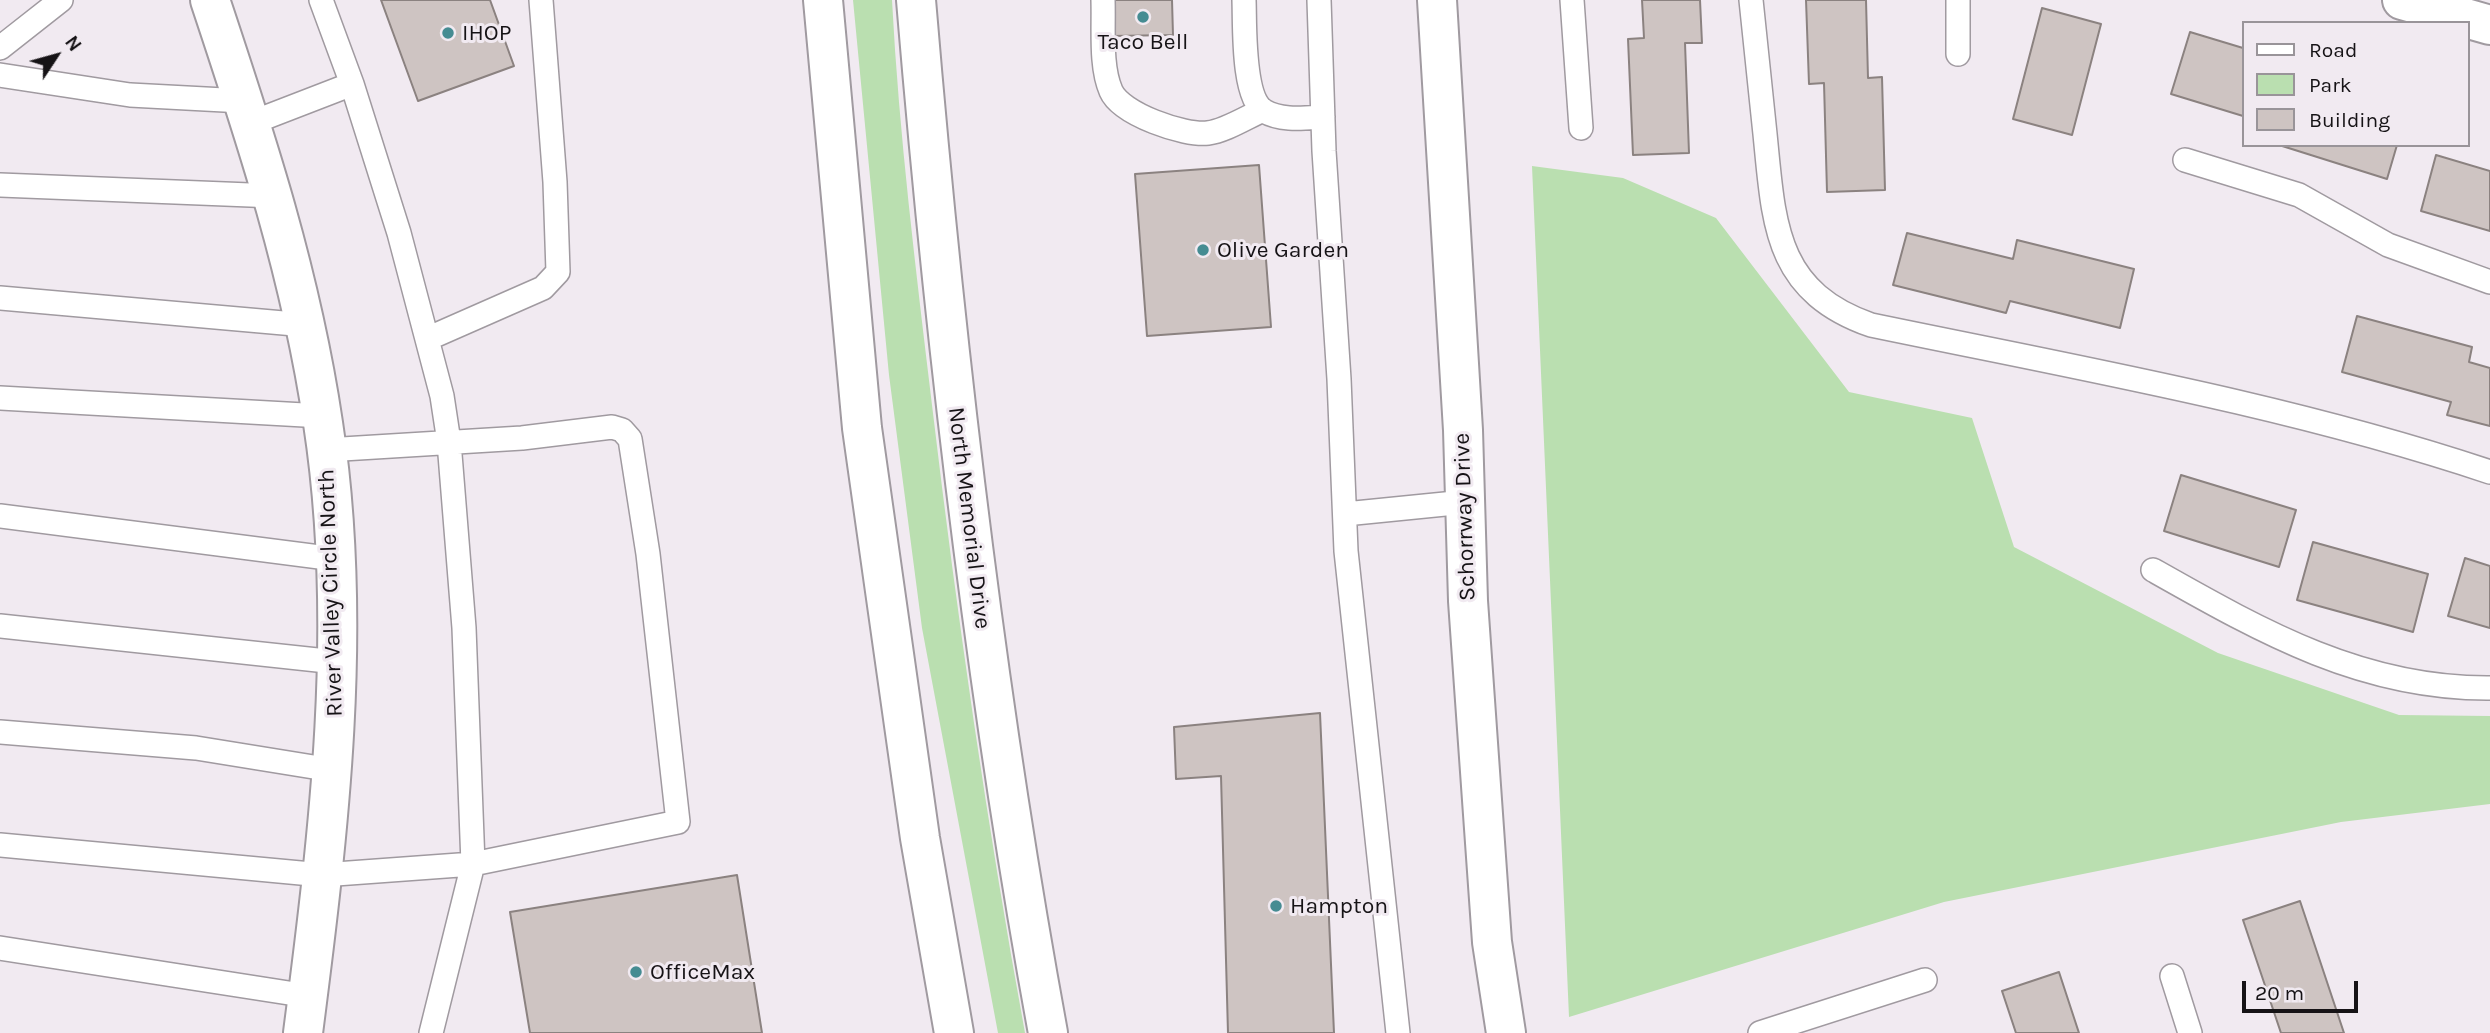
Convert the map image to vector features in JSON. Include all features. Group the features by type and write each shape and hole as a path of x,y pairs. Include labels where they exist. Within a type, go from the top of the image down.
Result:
{"street":[{"name":"River Valley Circle North","path":"210,0 275,196 306,325 324,433 335,559 337,662 332,770 305,1015"},
{"path":"823,0 862,428 920,838 954,1033"},
{"name":"North Memorial Drive","path":"916,0 937,251 977,593 1021,886 1048,1033"},
{"name":"Schorrway Drive","path":"1437,0 1465,502 1468,601 1491,929 1506,1033"},
{"path":"2402,0 2490,25"}],"lane":[{"path":"0,48 61,0"},
{"path":"321,0 352,84 399,233 442,396 449,442 464,628 472,864 431,1033"},
{"path":"427,339 543,288 558,272 555,182 541,0"},
{"path":"1103,0 1107,79 1112,95 1138,114 1165,127 1208,133 1263,110"},
{"path":"1244,0 1248,70 1253,97 1263,110 1288,118 1323,117"},
{"path":"1319,0 1345,514 1398,1033"},
{"path":"1572,0 1581,128"},
{"path":"1751,0 1773,217 1785,252 1800,277 1816,296 1840,314 1871,325 2146,382 2367,434 2490,472"},
{"path":"1958,0 1958,54"},
{"path":"0,75 247,112 352,84"},
{"path":"2185,160 2299,195 2388,245 2490,282"},
{"path":"0,185 275,196"},
{"path":"0,298 306,325"},
{"path":"0,398 324,433 449,442 612,427 622,430 630,439 648,554 678,822 472,864 322,875 0,845"},
{"path":"1345,514 1465,502"},
{"path":"0,516 335,559"},
{"path":"2152,570 2263,632 2348,666 2413,684 2490,688"},
{"path":"0,626 337,662"},
{"path":"0,732 196,748 332,770"},
{"path":"0,948 305,1015"},
{"path":"2172,976 2190,1033"},
{"path":"1760,1033 1925,981"}],"green space":[{"path":"853,0 892,0 909,203 952,563 985,799 1025,1033 998,1033 922,628 889,375"},
{"path":"1532,166 1623,178 1716,218 1849,392 1972,418 2014,547 2218,653 2399,715 2490,716 2490,804 2341,822 1944,902 1569,1017"}],"building":[{"name":"IHOP","path":"381,0 490,0 514,66 418,101"},
{"name":"Taco Bell","path":"1112,0 1172,0 1173,35 1112,36"},
{"path":"1642,0 1700,0 1702,43 1685,43 1689,153 1633,155 1628,39 1644,38"},
{"path":"1806,0 1866,0 1868,78 1882,77 1885,190 1827,192 1824,83 1809,84"},
{"path":"2042,8 2101,24 2072,135 2013,119"},
{"path":"2190,32 2242,48 2242,116 2171,94"},
{"path":"2285,147 2396,147 2387,179"},
{"path":"2436,155 2490,171 2490,231 2421,211"},
{"name":"Olive Garden","path":"1259,165 1271,327 1147,336 1135,174"},
{"path":"1907,233 2013,259 2017,240 2134,269 2120,328 2010,301 2006,313 1893,285"},
{"path":"2357,316 2472,347 2469,362 2490,368 2490,426 2447,415 2451,402 2342,372"},
{"path":"2181,475 2296,510 2279,567 2164,531"},
{"path":"2313,542 2428,574 2413,632 2297,600"},
{"path":"2465,558 2490,566 2490,628 2448,616"},
{"name":"Hampton","path":"1320,713 1334,1033 1228,1033 1221,776 1176,779 1174,727"},
{"name":"OfficeMax","path":"737,875 762,1033 530,1033 510,912"},
{"path":"2300,901 2344,1033 2281,1033 2243,920"},
{"path":"2059,972 2079,1033 2016,1033 2002,991"}],"place":[{"name":"Taco Bell","path":"1143,17"},
{"name":"IHOP","path":"448,33"},
{"name":"Olive Garden","path":"1203,250"},
{"name":"Hampton","path":"1276,906"},
{"name":"OfficeMax","path":"636,972"}]}
